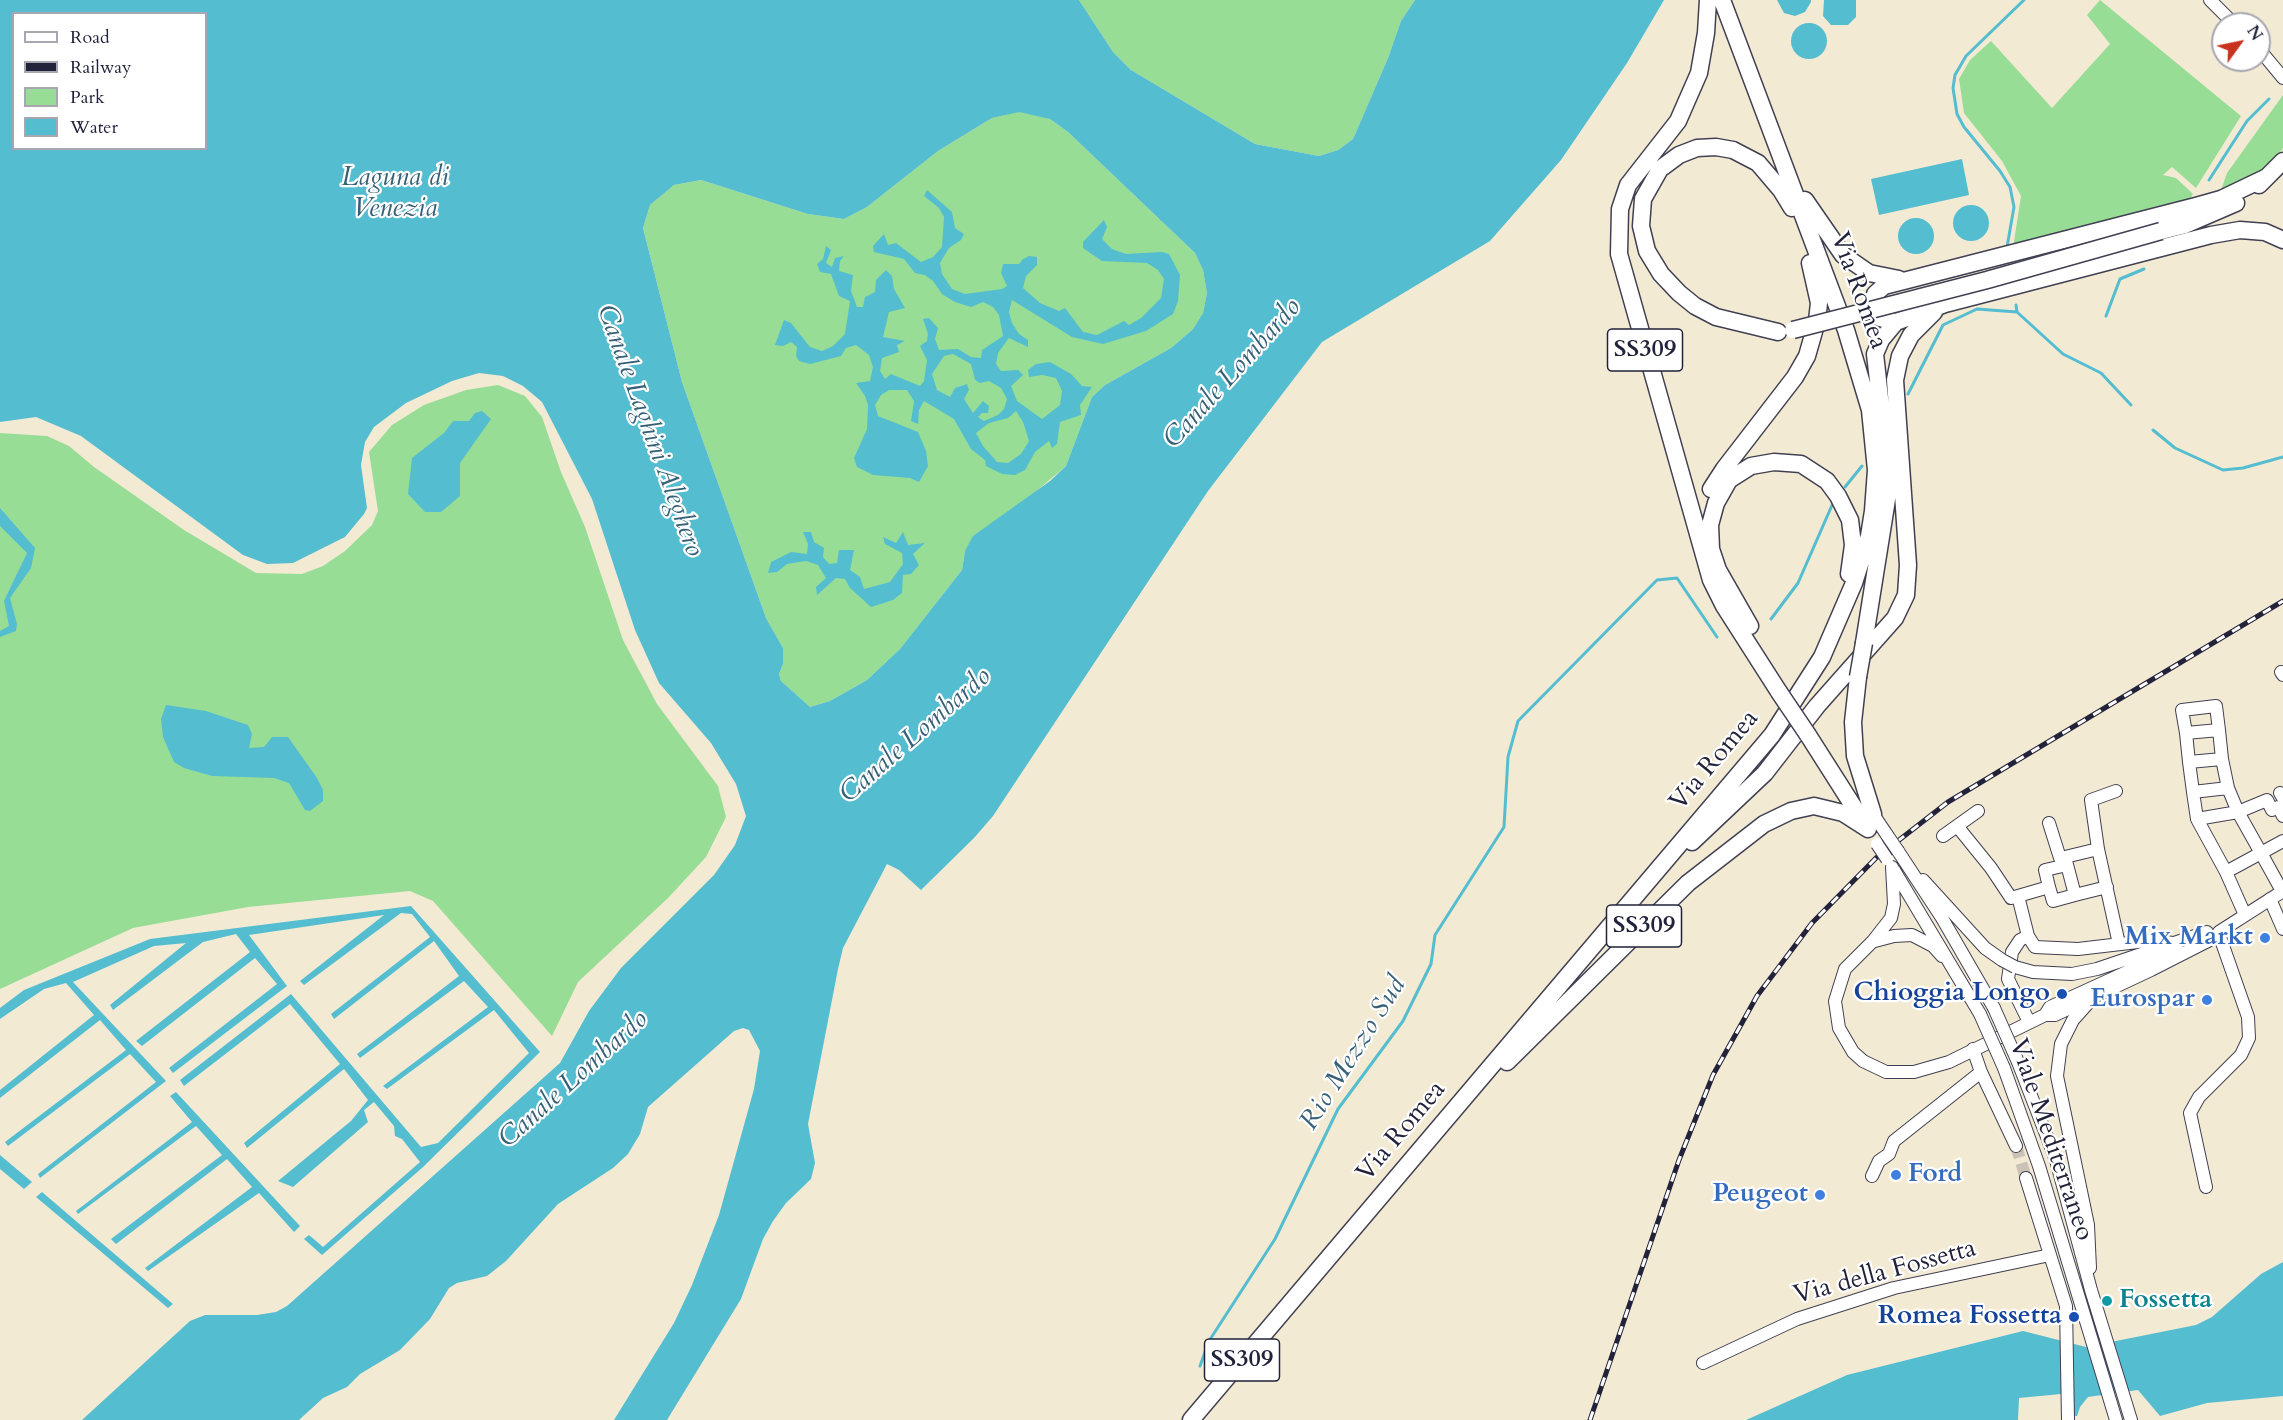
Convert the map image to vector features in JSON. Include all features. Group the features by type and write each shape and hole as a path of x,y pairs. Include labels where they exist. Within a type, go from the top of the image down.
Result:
{"main road":[{"name":"SS309","path":"1708,0 1699,73 1678,121 1628,185 1620,209 1619,254 1711,580 1724,606 1783,689 1872,829"},
{"name":"Via Romea","path":"1191,1420 1772,735 1808,684 1839,621 1869,537 1876,470 1869,410 1846,330 1722,0"},
{"path":"1785,331 1716,317 1695,306 1679,293 1661,274 1647,250 1641,226 1643,199 1660,169 1678,155 1697,148 1716,147 1733,150 1758,163 1789,203 1818,255"},
{"path":"2186,225 2238,202 2253,192 2283,161"},
{"path":"1784,166 1843,255 1869,273 1905,280"},
{"path":"1640,167 1630,200 1629,222 1641,260 1667,296 1690,315 1710,326 1738,334 1785,331 1987,280 2186,225 2244,220 2259,222 2283,234"},
{"path":"2267,177 2221,199 1881,288 1874,298 1878,316 1883,321 1896,322 1944,304 2211,235 2240,230 2265,232 2283,240"},
{"path":"1697,535 1707,496 1724,469 1795,376 1807,356 1818,321 1816,281 1789,203"},
{"path":"1638,892 1765,773 1818,706 1896,618 1906,595 1908,565 1895,380 1900,356 1911,335 1924,319 1944,304"},
{"path":"1881,407 1875,354 1881,340 1896,322"},
{"path":"1846,330 1867,371 1881,407 1888,435 1888,493 1858,677 1853,722 1855,756 1872,829"},
{"name":"SS309","path":"1783,689 1730,593 1711,549 1710,525 1716,503 1729,480 1751,466 1788,462 1815,471 1827,481 1838,496 1850,520 1853,545 1839,621"},
{"name":"SS309","path":"1450,1116 1688,883 1764,824 1791,811 1814,806 1843,813 1872,829"}],"street":[{"path":"2210,0 2222,12"},
{"path":"2271,63 2281,74"},
{"path":"1889,863 1894,904 1891,918 1874,942 1845,969 1836,993 1835,1012 1839,1028 1853,1052 1874,1067 1899,1073 1926,1070 2044,1015 2055,1015 2212,936 2283,891 2238,812 2228,788 2216,706 2182,710 2197,819 2226,872 2245,915"},
{"path":"2186,734 2218,730"},
{"path":"2189,762 2222,759"},
{"path":"2193,792 2228,788"},
{"path":"2097,969 2109,960 2119,944 2098,849 2091,800 2116,791"},
{"path":"2197,819 2238,812 2267,800 2272,810 2278,807 2283,816"},
{"path":"1943,836 1978,811"},
{"path":"2049,823 2060,858 2066,861 2075,895"},
{"path":"1957,826 1991,868 2011,898 2049,887"},
{"name":"Viale Mediterraneo","path":"1872,829 1887,835 1942,918 1994,1008 2018,1062 2056,1160 2091,1290 2131,1420"},
{"name":"Viale Mediterraneo","path":"1872,829 1889,863 1956,970 1980,1014 2004,1068 2039,1166 2116,1420"},
{"path":"2226,872 2283,841"},
{"path":"2098,849 2045,870 2049,887 2053,900 2107,887"},
{"path":"1906,863 1985,948 2015,967 2052,974 2097,969 2172,943 2212,936"},
{"path":"2018,896 2028,936 2035,947 2078,949 2155,940 2172,943"},
{"path":"2270,899 2283,929"},
{"path":"1874,942 1893,936 1912,935 1933,946 1956,970"},
{"path":"2028,936 2020,940 2012,952 2008,979 2029,1022"},
{"path":"2044,1015 2050,1007 2212,936"},
{"path":"2206,1187 2190,1113 2199,1097 2241,1055 2249,1038 2248,1017 2212,936"},
{"path":"2091,1290 2088,1225 2057,1077 2058,1057 2073,1020 2095,996"},
{"path":"1973,1049 2016,1146"},
{"path":"1872,1176 1879,1161 1889,1154 1894,1141 1981,1071"},
{"path":"2026,1178 2067,1311 2068,1420"},
{"name":"Via della Fossetta","path":"1703,1363 1797,1319 1873,1295 2050,1255"}],"green space":[{"path":"1072,0 1034,113 1050,119 1068,132 1195,253 1203,270 1207,293 1203,313 1193,329 1171,348 1105,385 1092,397 1066,466 965,551 962,570 900,649 867,680 830,701 810,707 781,681 779,674 783,664 783,648 766,618 682,382 643,228 650,205 674,185 701,180 808,214 844,219 867,207 938,151 992,118 1016,112 613,128"},
{"path":"1079,0 1415,0 1401,21 1388,58 1353,139 1338,150 1319,156 1255,144 1131,70 1113,52"},
{"path":"2100,0 2241,116 2196,188 2172,167 2163,175 2176,178 2193,194 2188,202 2013,248 2021,196 2002,161 1964,113 1959,79 1970,60 1991,41 2052,108 2110,44 2087,15"},
{"path":"2283,95 2283,148 2274,162 2260,176 2220,193 2227,173"},
{"path":"498,385 525,396 542,417 561,472 585,527 623,640 657,704 718,786 726,817 706,857 668,898 578,982 552,1036 433,901 410,891 248,907 133,928 0,989 0,433 47,436 69,446 94,467 184,530 256,573 302,574 323,566 345,551 372,525 378,511 369,452 392,425 424,405 466,390"}],"water":[{"name":"Laguna di Venezia","path":"0,0 1079,0 1113,52 1131,70 1255,144 1319,156 1338,150 1353,139 1388,58 1401,21 1415,0 1664,0 1627,63 1561,160 1490,241 1322,342 1208,491 993,816 974,838 921,890 899,870 887,864 843,948 808,1124 815,1163 811,1179 786,1203 773,1221 763,1239 741,1299 667,1420 614,1420 674,1323 692,1285 719,1215 754,1089 760,1051 749,1030 743,1028 734,1031 648,1107 640,1134 628,1154 613,1168 558,1204 506,1261 487,1276 457,1283 449,1288 430,1319 400,1350 360,1374 347,1387 323,1398 299,1420 82,1420 190,1321 205,1315 257,1315 276,1312 287,1306 560,1063 589,1011 621,968 714,875 735,845 746,816 736,784 711,743 659,683 635,630 592,499 542,402 523,386 503,376 479,373 452,381 406,403 374,427 365,442 361,465 367,508 364,514 345,537 293,563 267,564 243,555 81,436 36,417 0,422","holes":["1019,112 1050,119 1068,132 1195,253 1203,270 1207,293 1203,313 1193,329 1171,348 1105,385 1092,397 1066,466 1050,481 973,536 965,551 962,570 900,649 867,680 830,701 810,707 781,681 779,674 783,664 783,648 766,618 682,382 643,228 650,205 674,185 701,180 808,214 844,219 867,207 938,151 992,118"]},
{"path":"1777,0 1811,0 1811,2 1805,12 1795,16 1784,13"},
{"path":"1824,0 1856,0 1856,17 1848,25 1831,25 1823,16"},
{"path":"1809,23 1822,28 1827,41 1822,54 1809,59 1796,54 1791,41 1796,28"},
{"path":"1962,159 1969,195 1879,215 1871,179"},
{"path":"927,190 952,212 955,228 964,234 961,240 949,248 940,263 942,274 952,289 965,294 1002,289 1007,286 1001,273 1003,264 1019,264 1029,256 1037,257 1037,265 1026,276 1023,288 1040,303 1059,311 1065,308 1083,332 1097,335 1124,321 1129,325 1141,318 1161,298 1164,279 1158,270 1147,263 1102,261 1083,248 1083,242 1104,220 1107,227 1102,239 1112,249 1126,254 1162,252 1169,254 1180,275 1178,301 1173,314 1146,331 1103,344 1072,337 1012,300 1009,312 1012,323 1019,334 1028,340 1028,347 1009,338 998,353 996,364 1001,371 1018,370 1023,375 1011,386 1017,401 1042,419 1060,405 1062,391 1056,378 1042,375 1029,377 1028,370 1036,364 1050,362 1071,374 1082,386 1092,387 1080,405 1081,415 1060,422 1057,444 1052,448 1049,441 1035,452 1025,470 1015,475 1002,474 986,466 985,460 971,449 954,419 924,401 919,410 918,424 911,421 914,401 907,390 889,390 881,395 875,405 878,416 918,432 926,451 928,466 919,482 910,478 873,475 857,467 854,458 867,429 868,405 856,383 870,381 873,367 869,355 856,345 846,348 841,356 810,364 799,361 796,356 797,347 791,342 783,346 775,345 784,320 791,323 810,347 822,351 833,346 845,334 850,301 839,296 831,274 820,272 817,264 823,259 826,246 831,250 826,263 832,267 835,258 844,256 840,261 839,271 853,275 851,291 857,307 863,307 865,297 875,292 876,280 886,270 892,276 894,289 905,308 889,312 883,337 905,341 897,345 899,352 882,358 880,371 885,379 891,374 920,386 924,381 927,360 920,346 927,341 928,334 923,319 929,318 938,328 935,339 939,350 958,349 971,357 981,358 982,350 1003,336 999,315 993,307 983,302 971,307 955,302 942,294 933,281 925,275 915,273 904,259 874,252 873,246 884,234 888,245 896,243 921,262 933,257 942,247 944,217 939,208 924,196","holes":["953,354 971,364 975,380 980,383 989,381 1001,388 1007,399 1004,409 998,415 984,421 978,417 982,413 988,413 989,406 983,401 973,413 964,399 969,390 967,384 955,388 950,397 937,390 932,374 944,356","1016,411 1023,422 1029,441 1021,454 1008,463 997,462 983,446 976,433 989,423 1008,418"]},
{"path":"1971,205 1984,210 1989,223 1984,236 1971,241 1958,236 1953,223 1958,210"},
{"path":"1916,218 1929,223 1934,236 1929,249 1916,254 1903,249 1898,236 1903,223"},
{"path":"482,411 491,419 460,463 460,496 441,512 425,512 408,494 412,458 444,433 453,421 469,421 475,413"},
{"path":"0,508 35,548 31,568 10,598 17,624 16,631 0,637 0,631 9,626 4,601 27,553 0,526"},
{"path":"803,532 811,532 814,542 824,548 823,557 829,564 837,563 839,550 854,550 850,570 860,577 864,589 890,582 903,564 902,553 885,544 883,537 896,543 903,532 908,545 925,543 913,554 919,565 911,574 903,575 902,593 893,600 871,607 850,588 845,579 836,578 817,595 816,587 826,578 818,565 806,561 787,564 777,572 768,573 771,562 791,552 807,554 808,544"},
{"path":"166,705 206,711 248,725 252,734 249,748 264,747 272,737 288,737 317,778 323,790 323,801 310,811 305,810 289,783 274,778 212,776 184,768 174,762 163,737 161,719"},
{"path":"411,906 540,1052 422,1168 322,1255 304,1239 309,1235 323,1247 420,1162 402,1139 395,1136 394,1126 374,1102 364,1110 368,1122 293,1187 278,1181 351,1121 368,1100 344,1069 247,1148 244,1143 340,1064 290,1004 184,1086 180,1080 291,994 421,1147 438,1143 529,1053 494,1010 387,1089 383,1086 488,1007 464,981 360,1058 357,1054 459,976 434,941 334,1019 331,1014 430,937 412,914 401,913 304,985 300,981 384,915 249,935 287,986 173,1073 169,1068 277,984 255,958 142,1046 136,1041 250,952 236,934 203,942 113,1010 110,1005 186,943 154,946 73,982 166,1081 40,1178 38,1174 156,1082 130,1054 8,1146 5,1142 126,1050 100,1020 0,1098 0,1090 94,1015 66,983 44,989 0,1019 0,1008 24,990 150,939"},
{"path":"176,1092 300,1226 294,1232 259,1193 148,1271 145,1268 252,1187 227,1159 116,1244 111,1239 222,1155 196,1126 78,1214 76,1211 192,1122 170,1096"},
{"path":"0,1155 32,1182 24,1189 0,1169"},
{"path":"42,1192 173,1304 168,1308 36,1197"},
{"path":"2283,1262 2283,1396 2207,1403 2160,1416 2138,1390 2088,1397 2080,1407 2077,1416 2062,1415 2061,1394 2019,1398 2018,1420 1746,1420 1847,1375 2023,1331 2086,1347 2196,1325 2212,1317 2261,1274"}],"waterway":[{"path":"2007,247 2014,207 2010,187 1964,127 1957,114 1953,88 1955,75 1966,56 2024,0"},
{"path":"2209,180 2247,121 2269,99"},
{"path":"2106,316 2120,279 2144,269"},
{"name":"Rio Mezzo Sud","path":"2016,305 2017,312"},
{"name":"Rio Mezzo Sud","path":"1908,394 1943,325 1977,309 2017,312 2063,354 2101,373 2131,405"},
{"path":"2153,430 2175,448 2223,470 2243,468 2283,457"},
{"name":"Rio Mezzo Sud","path":"1845,487 1862,466"},
{"name":"Rio Mezzo Sud","path":"1771,619 1798,583 1833,503"},
{"name":"Rio Mezzo Sud","path":"1200,1366 1209,1341 1275,1239 1338,1109 1403,1021 1431,964 1435,935 1504,827 1508,757 1518,721 1657,580 1677,578 1717,637"}],"tunnel":[{"path":"2016,1146 2026,1178"}],"railway":[{"path":"1590,1420 1679,1160 1713,1075 1757,996 1812,923 1876,858 1948,802 2283,601"}],"place":[{"name":"Mix Markt","path":"2265,938"},
{"name":"Chioggia Longo","path":"2062,994"},
{"name":"Eurospar","path":"2207,1000"},
{"name":"Ford","path":"1896,1175"},
{"name":"Peugeot","path":"1820,1195"},
{"name":"Fossetta","path":"2107,1301"},
{"name":"Romea Fossetta","path":"2074,1317"}],"water label":[{"name":"Canale Lombardo","path":"1233,374"},
{"name":"Canale Laghini Aleghero","path":"649,431"},
{"name":"Canale Lombardo","path":"916,736"},
{"name":"Canale Lombardo","path":"574,1080"}]}
